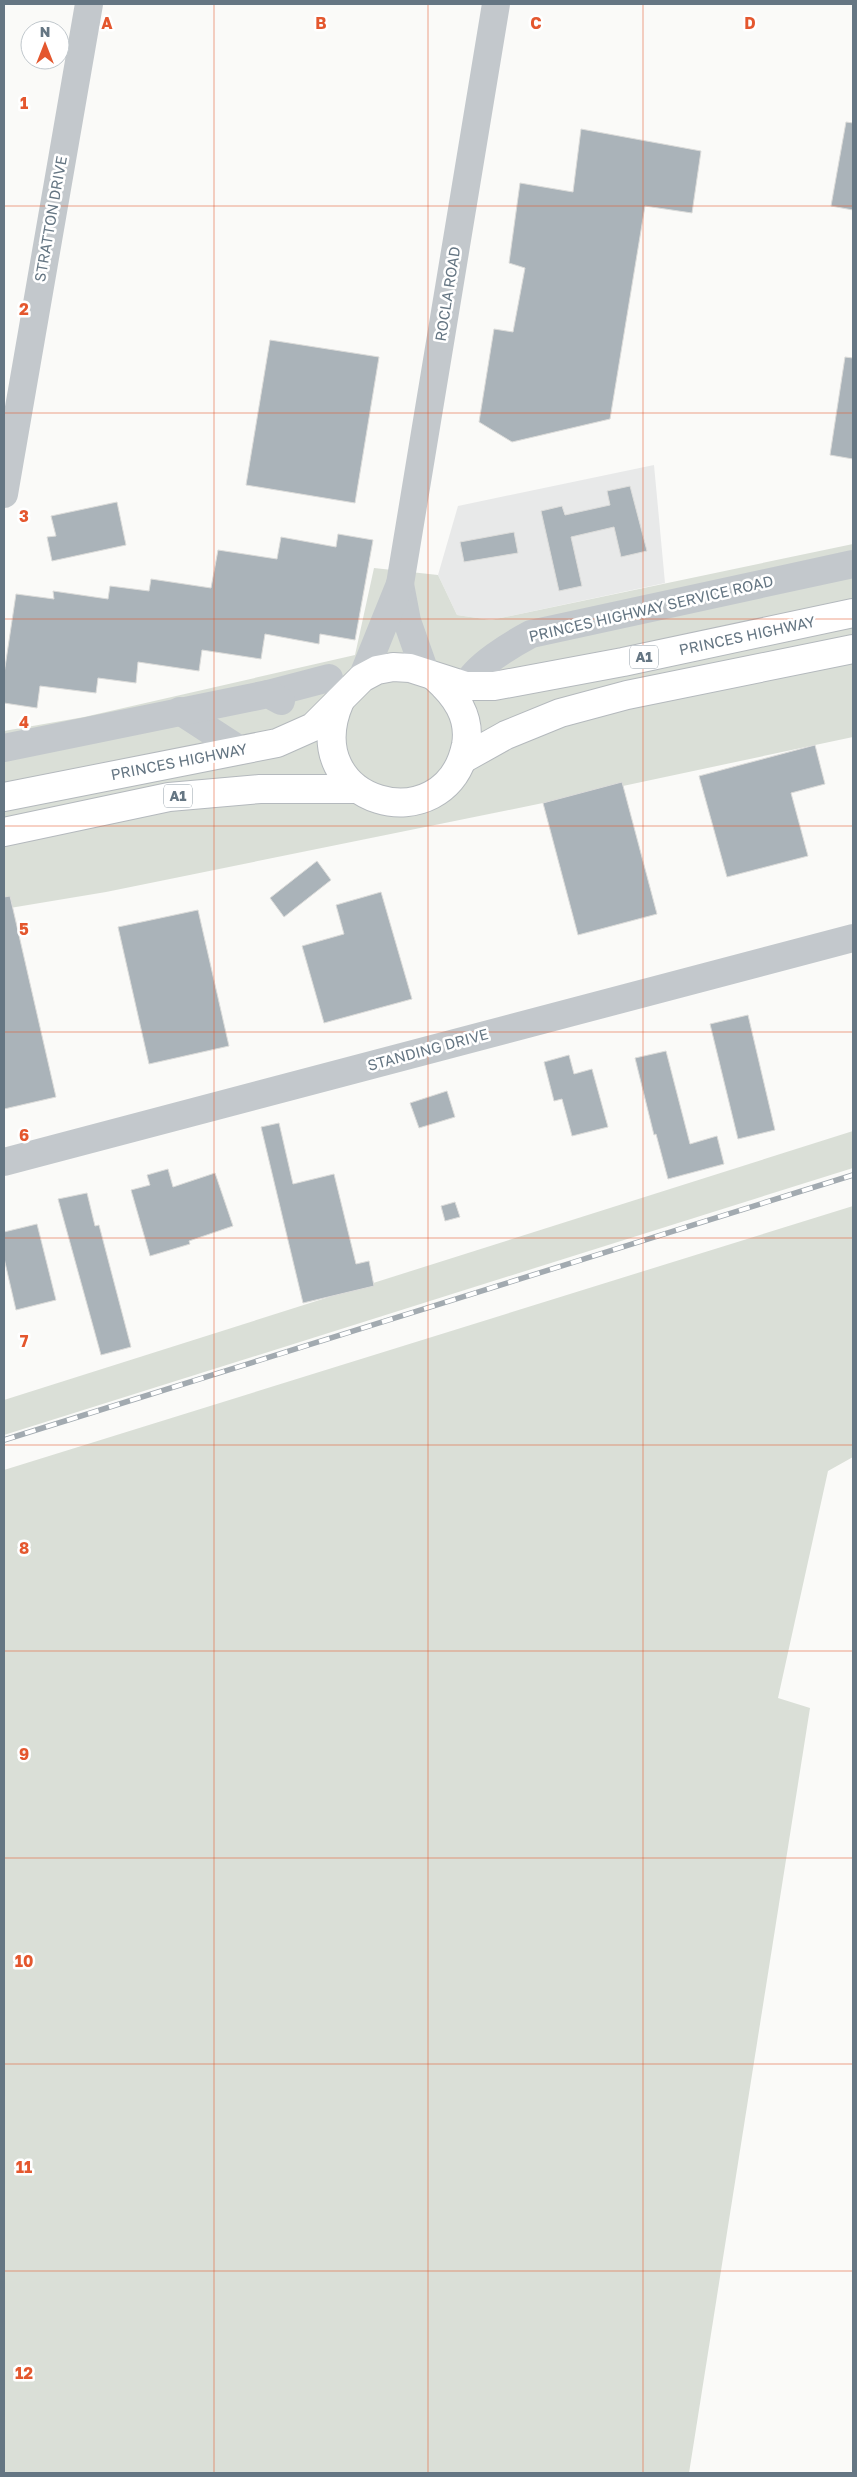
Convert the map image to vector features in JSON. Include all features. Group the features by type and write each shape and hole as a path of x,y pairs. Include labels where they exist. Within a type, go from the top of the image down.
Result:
{"highway":[{"name":"PRINCES HIGHWAY","path":"4,797 277,742 313,727 335,689 377,670 393,667 410,668 466,686 503,685 623,662 849,613"},
{"name":"PRINCES HIGHWAY","path":"335,689 330,737 334,756 343,774 357,788 372,798 390,802 408,802 426,798 448,782 463,760 506,734 560,714 627,695 853,649"},
{"name":"PRINCES HIGHWAY","path":"430,674 452,692 464,713 467,736 463,760"},
{"name":"PRINCES HIGHWAY","path":"4,832 169,797 260,789 357,788"}],"street":[{"name":"STRATTON DRIVE","path":"4,494 89,4"},
{"name":"ROCLA ROAD","path":"362,678 400,584 496,4"},
{"name":"PRINCES HIGHWAY SERVICE ROAD","path":"466,686 469,678 489,661 509,645 531,634 853,564"},
{"name":"ROCLA ROAD","path":"400,584 407,621 430,674"},
{"path":"4,748 180,711 335,689"},
{"path":"180,711 240,750"},
{"name":"STANDING DRIVE","path":"4,1162 853,938"}],"shaded area":[{"path":"654,465 665,583 491,620 457,615 438,575 458,506"},
{"path":"853,544 853,737 543,803 106,892 4,909 4,731 84,717 355,655 374,568 438,575 457,615 491,620"},
{"path":"853,1131 853,1168 4,1435 4,1400"},
{"path":"853,1206 853,1457 828,1471 778,1698 810,1708 689,2473 4,2473 4,1470"}],"building":[{"path":"846,122 853,123 853,210 831,206"},
{"path":"581,129 701,151 692,213 645,206 610,419 512,442 479,422 494,329 513,332 525,268 509,263 520,183 573,192"},
{"path":"270,340 379,357 355,503 246,485"},
{"path":"845,357 853,358 853,459 830,455"},
{"path":"630,486 647,551 621,557 614,527 571,537 582,586 559,591 541,511 562,506 565,515 610,505 607,491"},
{"path":"117,502 126,545 52,561 47,537 56,536 51,516"},
{"path":"514,532 518,553 464,562 460,542"},
{"path":"338,534 373,540 355,640 320,634 319,644 265,634 261,659 202,650 199,671 138,662 136,683 98,678 96,693 40,686 37,708 4,703 4,674 16,594 54,599 53,591 108,599 110,586 149,591 151,579 211,588 218,550 277,559 281,537 336,547"},
{"path":"815,745 825,784 791,793 808,856 727,877 699,776"},
{"path":"622,782 657,914 578,935 543,803"},
{"path":"317,861 331,880 284,917 270,898"},
{"path":"381,892 412,999 324,1023 302,946 344,934 336,905"},
{"path":"10,896 56,1097 4,1109 4,897"},
{"path":"198,910 229,1046 149,1064 118,927"},
{"path":"748,1015 775,1130 738,1139 710,1024"},
{"path":"666,1051 690,1144 717,1136 724,1164 668,1179 656,1134 654,1135 635,1058"},
{"path":"569,1055 574,1074 592,1069 608,1127 572,1136 562,1099 554,1101 544,1062"},
{"path":"447,1091 455,1117 419,1128 410,1103"},
{"path":"279,1123 293,1184 334,1174 356,1264 369,1261 374,1286 303,1303 261,1127"},
{"path":"168,1169 173,1187 215,1173 233,1226 189,1241 190,1244 150,1256 131,1190 150,1185 147,1175"},
{"path":"87,1193 95,1226 99,1225 131,1347 101,1355 58,1199"},
{"path":"455,1202 460,1217 445,1221 441,1206"},
{"path":"37,1224 56,1300 16,1310 4,1258 4,1232"}],"railway":[{"path":"4,1440 853,1175"}]}
